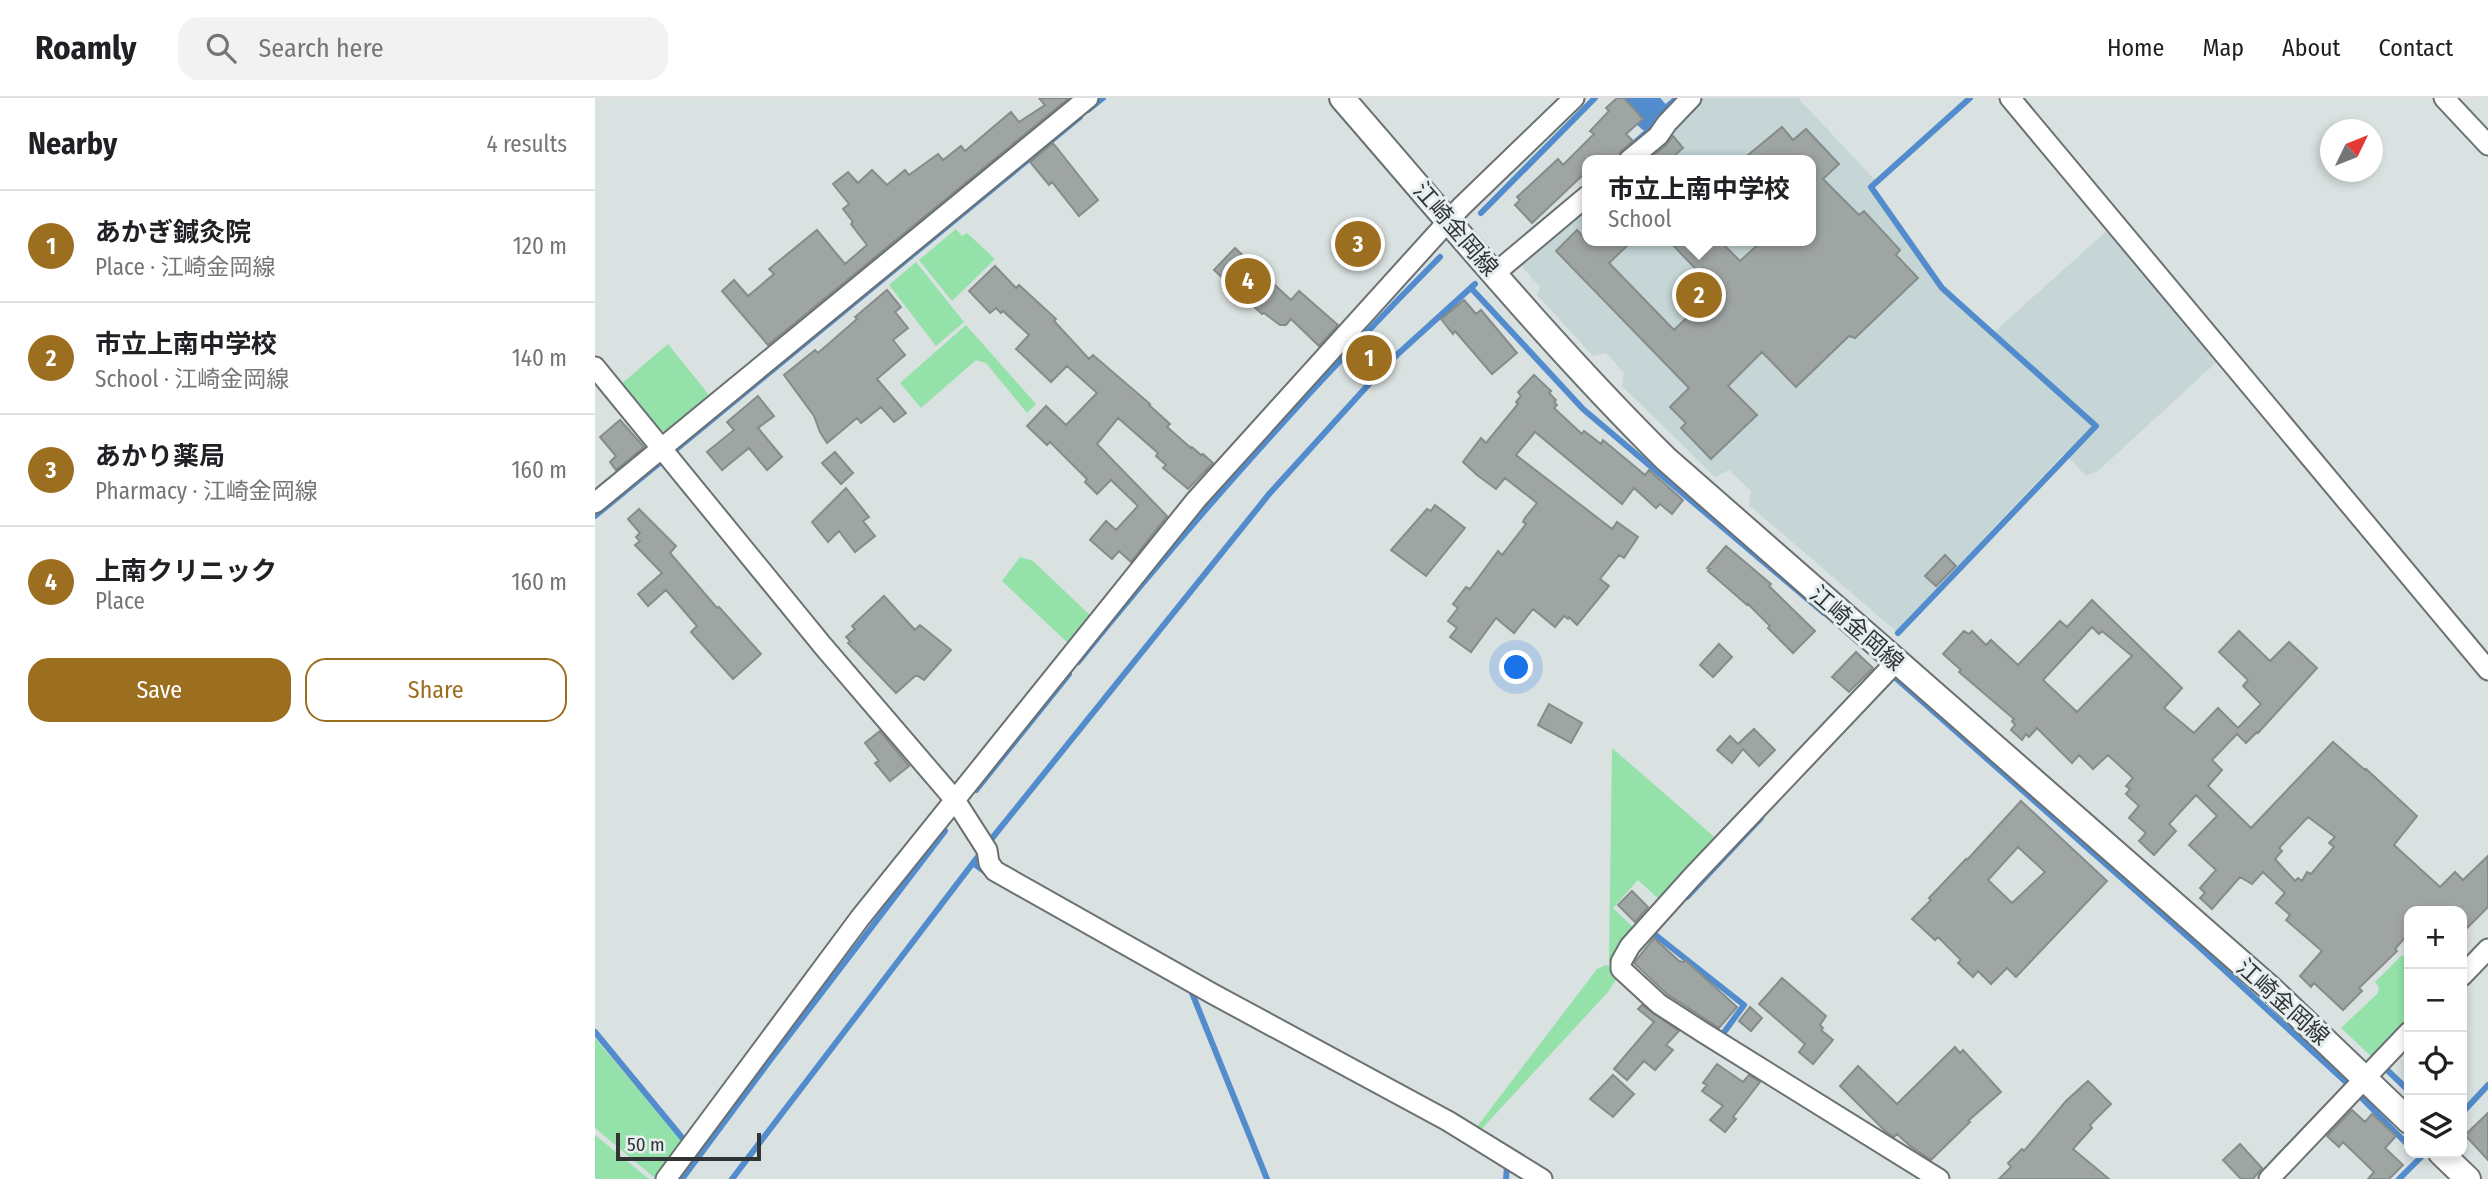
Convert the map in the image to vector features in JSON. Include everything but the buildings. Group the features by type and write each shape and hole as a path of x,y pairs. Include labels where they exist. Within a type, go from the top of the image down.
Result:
{"main road":[{"name":"江崎金岡線","path":"1342,98 1600,393 1666,459 1891,668 2271,989 2358,1086 2404,1118"},
{"path":"2446,1158 2468,1179"}],"street":[{"path":"595,503 666,452 1088,98"},
{"path":"666,1179 860,918 1196,500 1448,221 1574,98"},
{"path":"1635,155 1658,136 1691,98"},
{"path":"2010,98 2488,670"},
{"path":"2444,98 2488,145"},
{"path":"1495,274 1582,200"},
{"path":"595,367 823,646 965,812 995,871 1213,994 1448,1121 1513,1172 1542,1179"},
{"path":"1891,668 1630,946 1621,962 1621,969 1670,1011 1940,1179"},
{"path":"2467,971 2488,949"},
{"path":"2269,1179 2404,1037"}],"shaded area":[{"path":"1699,98 1798,98 1875,180 1868,187 1940,289 1991,335 2111,227 2221,358 2099,470 2086,476 2064,453 1896,631 1749,505 1751,491 1729,470 1715,477 1622,386 1624,373 1606,353 1593,356 1537,295 1540,287 1517,261 1582,205 1582,246 1816,246 1816,155 1640,155"}],"green space":[{"path":"956,229 962,236 967,233 995,259 952,301 919,260"},
{"path":"916,262 964,322 936,346 889,285"},
{"path":"966,325 1036,404 1027,413 986,363 976,360 921,408 900,383"},
{"path":"668,344 709,395 667,430 658,432 620,385"},
{"path":"1020,557 1033,561 1093,618 1071,646 1002,581"},
{"path":"1612,748 1719,841 1663,903 1638,880 1613,908 1638,932 1609,963"},
{"path":"2402,955 2404,957 2404,1026 2373,1058 2341,1028 2378,993 2379,987 2375,982"},
{"path":"1610,966 1610,975 1616,980 1608,992 1477,1134 1473,1132 1597,969"},
{"path":"595,1038 683,1143 656,1179 595,1128"},
{"path":"595,1135 649,1179 595,1179"}],"waterway":[{"path":"1088,110 1103,98"},
{"path":"1481,213 1595,98"},
{"path":"1637,98 1652,115"},
{"path":"1621,155 1647,132 1652,115 1661,112 1677,98"},
{"path":"1898,633 2096,426 1942,288 1871,187 1970,98"},
{"path":"595,516 1080,117"},
{"path":"1078,662 1254,455 1345,355 1440,257"},
{"path":"732,1179 989,842 1270,493 1389,362 1475,284"},
{"path":"1471,288 1583,409 1824,613"},
{"path":"1889,672 2195,943 2347,1083 2404,1141"},
{"path":"976,790 1069,674"},
{"path":"1687,897 1761,818"},
{"path":"682,1179 945,831"},
{"path":"973,863 991,876"},
{"path":"1653,933 1744,1005 1722,1035"},
{"path":"1190,988 1267,1179"},
{"path":"595,1032 684,1140"},
{"path":"2383,1066 2404,1086"},
{"path":"2467,1108 2488,1085"},
{"path":"2399,1179 2420,1158"},
{"path":"1506,1179 1507,1167"}],"place":[{"name":"あかり薬局","path":"1358,244"},
{"name":"上南クリニック","path":"1248,281"},
{"name":"市立上南中学校","path":"1699,295"},
{"name":"あかぎ鍼灸院","path":"1369,358"}]}
